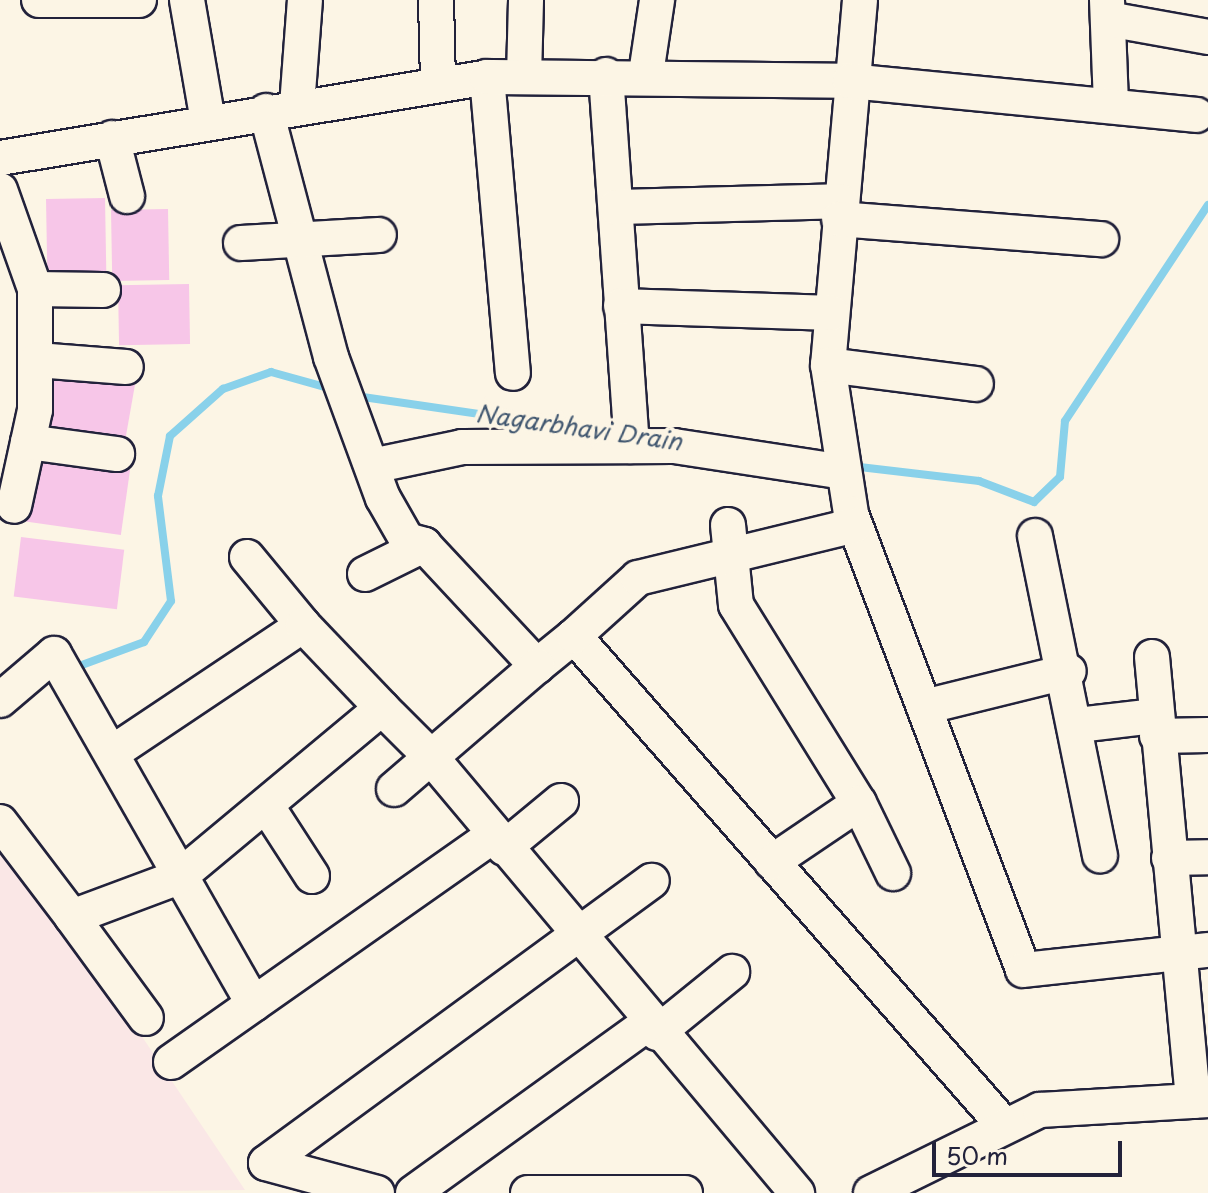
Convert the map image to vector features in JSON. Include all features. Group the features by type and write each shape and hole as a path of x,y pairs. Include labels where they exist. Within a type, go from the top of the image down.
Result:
{"street":[{"path":"41,0 139,0"},
{"path":"187,0 208,121"},
{"path":"305,0 281,108 300,239 331,357 372,466 407,540 424,545 537,666"},
{"path":"436,0 438,82"},
{"path":"524,77 526,0"},
{"path":"646,74 657,0"},
{"path":"860,0 850,81 828,365 853,520 1023,970 1193,949"},
{"path":"1111,104 1107,10 1208,37"},
{"path":"0,158 281,108 487,77 646,74 850,81 1111,104 1196,115"},
{"path":"606,75 632,438"},
{"path":"487,77 513,373"},
{"path":"112,138 127,196"},
{"path":"0,190 35,289 37,360 28,442 14,506"},
{"path":"616,207 840,210 1101,239"},
{"path":"241,243 379,235"},
{"path":"35,289 103,290"},
{"path":"621,306 832,313"},
{"path":"37,360 126,367"},
{"path":"828,365 976,384"},
{"path":"372,466 462,447 632,438 844,472"},
{"path":"28,442 117,454"},
{"path":"394,789 638,578 728,559 853,520"},
{"path":"728,525 728,559 736,605 859,803 893,873"},
{"path":"1035,536 1069,671 1100,855"},
{"path":"365,574 424,545"},
{"path":"247,557 303,625 430,756 653,1028 797,1193"},
{"path":"112,753 303,625"},
{"path":"574,636 1002,1123"},
{"path":"0,700 54,654 254,1004"},
{"path":"871,1193 1002,1123 1074,1104 1200,1101 1193,949 1169,858 1152,657"},
{"path":"924,707 1069,671"},
{"path":"72,917 179,877 268,808 382,708"},
{"path":"1078,725 1156,726 1208,735"},
{"path":"171,1062 561,801"},
{"path":"772,862 859,803"},
{"path":"268,808 312,876"},
{"path":"0,822 146,1018"},
{"path":"1169,858 1208,857"},
{"path":"377,1193 266,1163 576,931 652,881"},
{"path":"413,1193 732,972"},
{"path":"528,1193 685,1193"}],"shaded area":[{"path":"0,825 245,1190 0,1193"}],"building":[{"path":"105,198 106,276 47,277 46,199"},
{"path":"168,209 169,280 112,281 111,210"},
{"path":"189,284 190,344 119,345 118,285"},
{"path":"53,366 136,381 124,448 41,433"},
{"path":"33,456 130,470 121,535 24,521"},
{"path":"21,537 124,550 117,609 14,597"}],"waterway":[{"name":"Nagarbhavi Drain","path":"851,466 979,481 1034,502 1060,477 1065,421 1208,205"},
{"name":"Nagarbhavi Drain","path":"71,669 144,642 171,601 158,496 170,436 223,389 271,372 332,389"},
{"name":"Nagarbhavi Drain","path":"356,396 596,431"}]}
